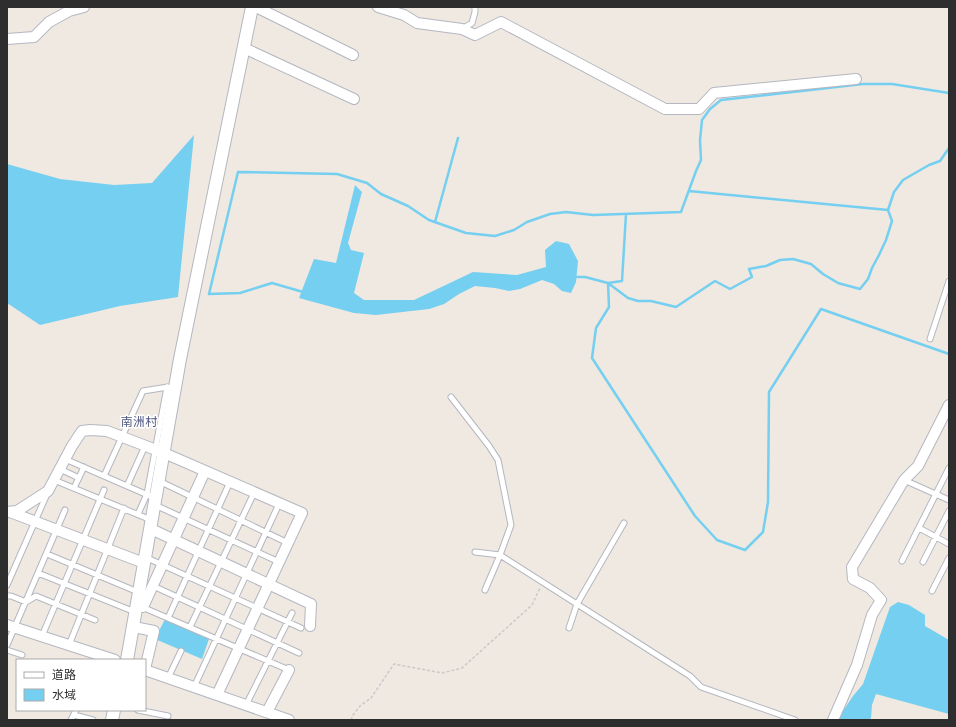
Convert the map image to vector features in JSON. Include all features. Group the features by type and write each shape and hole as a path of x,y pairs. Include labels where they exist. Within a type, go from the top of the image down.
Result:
{"street":[{"path":"7,39 34,37 49,22 69,12 84,7"},
{"path":"128,659 139,608 140,587 151,524 152,499 159,481 160,452 171,386 252,7"},
{"path":"256,7 353,55"},
{"path":"378,7 404,15 417,23 462,29 475,35 501,22 665,109 699,110 714,93 856,79"},
{"path":"244,48 354,99"},
{"path":"833,720 857,665 872,615 881,600 870,588 853,579 852,567 904,480 918,466 949,405"},
{"path":"8,510 17,510 48,491 82,431 90,430 107,431 302,513 217,695"},
{"path":"139,608 153,586 205,471"},
{"path":"8,510 83,540 145,560"},
{"path":"151,524 174,540 311,604 305,627"},
{"path":"11,626 69,645 99,658"},
{"path":"134,627 154,631 146,666"},
{"path":"146,670 289,720"},
{"path":"267,712 289,670"}],"lane":[{"path":"462,29 472,23 476,12 475,7"},
{"path":"930,339 949,281"},
{"path":"104,476 143,391 171,386"},
{"path":"451,397 498,460 511,525 500,555 484,590"},
{"path":"127,486 145,446"},
{"path":"138,514 152,499 160,452"},
{"path":"66,459 127,486 183,518 279,562"},
{"path":"74,488 84,467"},
{"path":"902,561 949,468"},
{"path":"60,469 79,478"},
{"path":"54,480 138,514 151,524"},
{"path":"904,480 949,500"},
{"path":"159,481 288,543"},
{"path":"168,618 230,482"},
{"path":"42,636 104,490"},
{"path":"7,585 48,491"},
{"path":"190,627 254,493"},
{"path":"194,687 279,504"},
{"path":"69,645 124,508"},
{"path":"7,645 11,626 26,602 66,510"},
{"path":"923,562 949,511"},
{"path":"569,628 577,604 624,523"},
{"path":"919,528 949,544"},
{"path":"475,552 500,555 690,676 701,687 795,720"},
{"path":"47,554 97,575 140,587 153,586 300,653"},
{"path":"932,591 949,558"},
{"path":"145,560 162,565 287,622 305,627"},
{"path":"38,573 90,594 168,618 289,670"},
{"path":"7,596 11,596 26,602"},
{"path":"26,602 36,596 94,620"},
{"path":"246,705 292,613"},
{"path":"7,650 22,655"},
{"path":"168,678 181,651"},
{"path":"143,711 168,716"},
{"path":"74,715 93,720"}],"path":[{"path":"351,720 360,706 371,698 394,664 442,673 462,668 532,605 542,582"}],"water":[{"path":"194,135 178,297 120,306 40,325 7,303 7,164 60,179 114,185 152,183"},
{"path":"355,185 362,192 348,243 351,250 364,253 354,293 364,300 414,300 473,272 517,275 546,267 545,250 556,241 569,244 578,261 576,282 571,293 562,291 554,284 542,280 520,289 509,291 475,286 444,304 429,309 376,315 354,313 299,298 314,259 336,263"},
{"path":"898,602 909,605 925,615 925,626 949,640 949,714 876,694 872,705 871,718 869,720 837,720 863,684 890,607"},
{"path":"165,619 209,639 202,659 155,639"}],"waterway":[{"path":"303,292 272,283 240,293 209,294 238,172 337,174 367,183 381,194 408,206 429,220 466,233 495,236 514,230 527,222 550,214 566,212 593,215 681,212 701,160 700,140 702,120 710,109 721,100 863,84 892,84 949,93"},
{"path":"435,222 458,138"},
{"path":"626,214 622,281 608,283 628,298 638,301 651,301 676,307 715,281 730,289 752,277 749,269 766,266 780,260 793,259 811,264 823,274 838,283 860,289 868,279 886,240 892,221 888,210 894,192 903,180 929,165 940,161 949,148"},
{"path":"689,191 888,210"},
{"path":"574,277 585,277 608,283 609,307 596,328 592,358 695,516 717,540 745,550 763,532 768,502 769,392 821,309 949,354"}],"district":[{"name":"南洲村","path":"139,422"}]}
